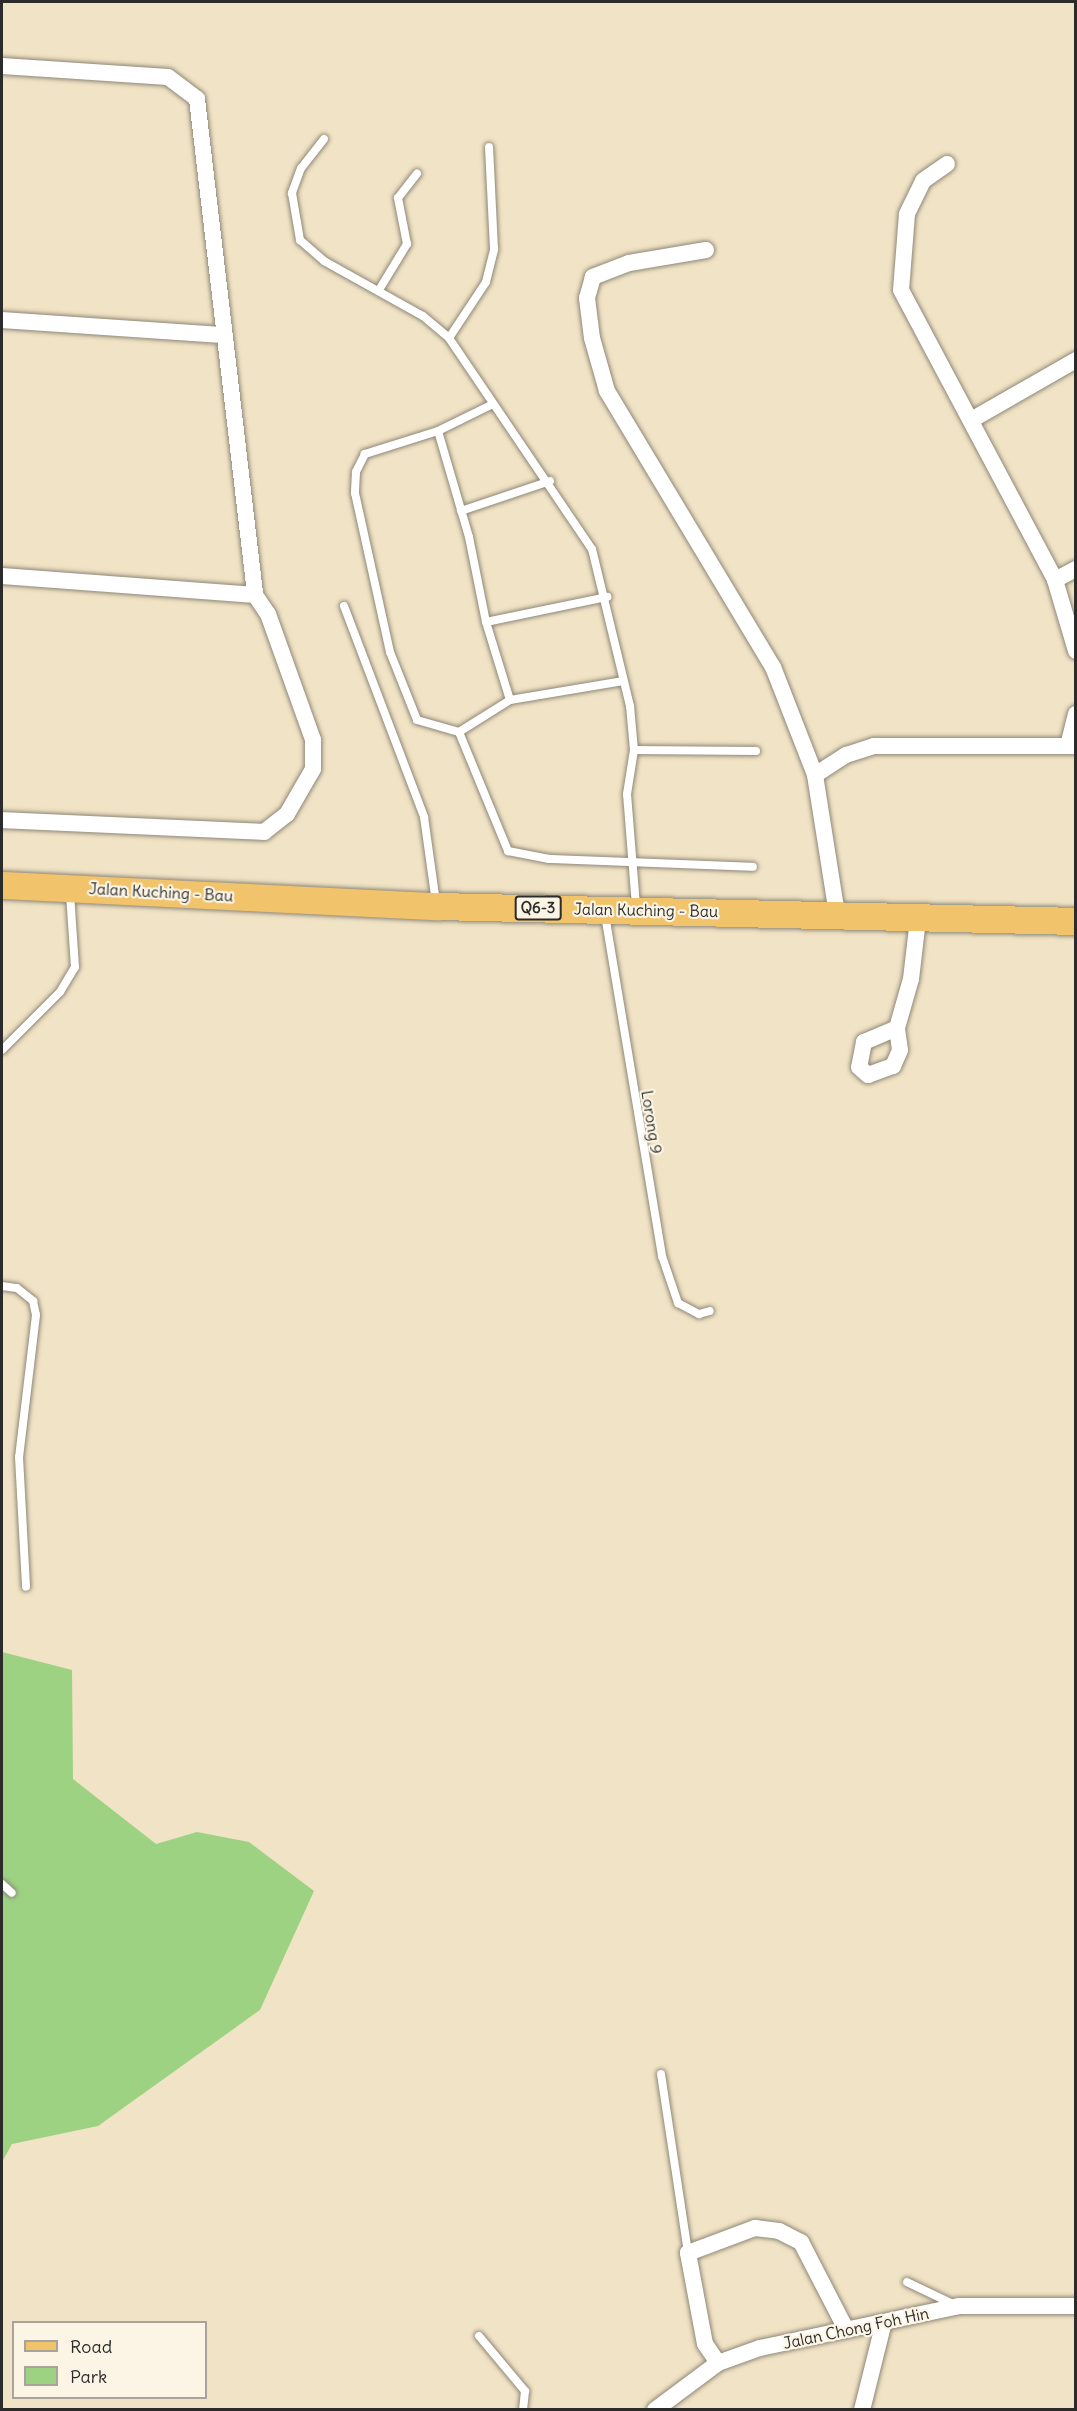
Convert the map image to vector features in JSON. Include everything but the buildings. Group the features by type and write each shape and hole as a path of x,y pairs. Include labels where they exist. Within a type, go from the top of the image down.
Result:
{"main road":[{"name":"Jalan Kuching - Bau","path":"2,885 437,906 604,908 1076,921"}],"street":[{"path":"2,66 168,77 196,99 255,595 268,614 313,740 313,769 287,814 264,832 2,820"},
{"path":"947,164 924,181 907,214 901,290 913,321 973,419 1055,580 1076,651"},
{"path":"706,250 629,262 593,277 587,298 592,338 607,392 773,667 815,775 837,914"},
{"path":"2,320 224,335"},
{"path":"973,419 1076,360"},
{"path":"1055,580 1076,569"},
{"path":"2,576 255,595"},
{"path":"815,775 846,755 874,746 1072,746 1076,714"},
{"path":"897,1028 911,979 918,918"},
{"path":"718,2363 705,2343 688,2253 755,2228 779,2231 801,2242 812,2258 846,2329"},
{"name":"Jalan Chong Foh Hin","path":"655,2409 718,2363 846,2329 883,2326 959,2306 1076,2306"},
{"path":"862,2409 883,2326"}],"lane":[{"path":"324,139 301,168 292,194 300,240 324,261 379,290 449,338 493,404 550,481 592,549 607,597 634,750 627,794 636,910"},
{"path":"449,338 486,282 494,249 489,147"},
{"path":"379,290 407,244 398,198 417,174"},
{"path":"493,404 438,431 365,454 355,493 390,652 417,720 459,732 477,726 510,700 623,681"},
{"path":"438,431 461,511 486,622 510,700"},
{"path":"461,511 550,481"},
{"path":"486,622 607,597"},
{"path":"344,606 424,817 437,906"},
{"path":"459,732 508,851 526,858 753,867"},
{"path":"634,750 756,750"},
{"path":"2,1050 60,992 75,967 77,942 69,887"},
{"name":"Lorong 9","path":"604,908 662,1256 678,1303 699,1314 710,1311"},
{"path":"2,1286 17,1288 33,1301 36,1315 19,1457 26,1587"},
{"path":"2,1884 12,1893"},
{"path":"661,2074 688,2253"},
{"path":"907,2282 959,2306"},
{"path":"479,2336 525,2391 523,2409"}],"green space":[{"path":"2,1652 72,1670 73,1779 156,1844 197,1832 249,1842 314,1891 260,2010 98,2126 12,2144 2,2162"}]}
